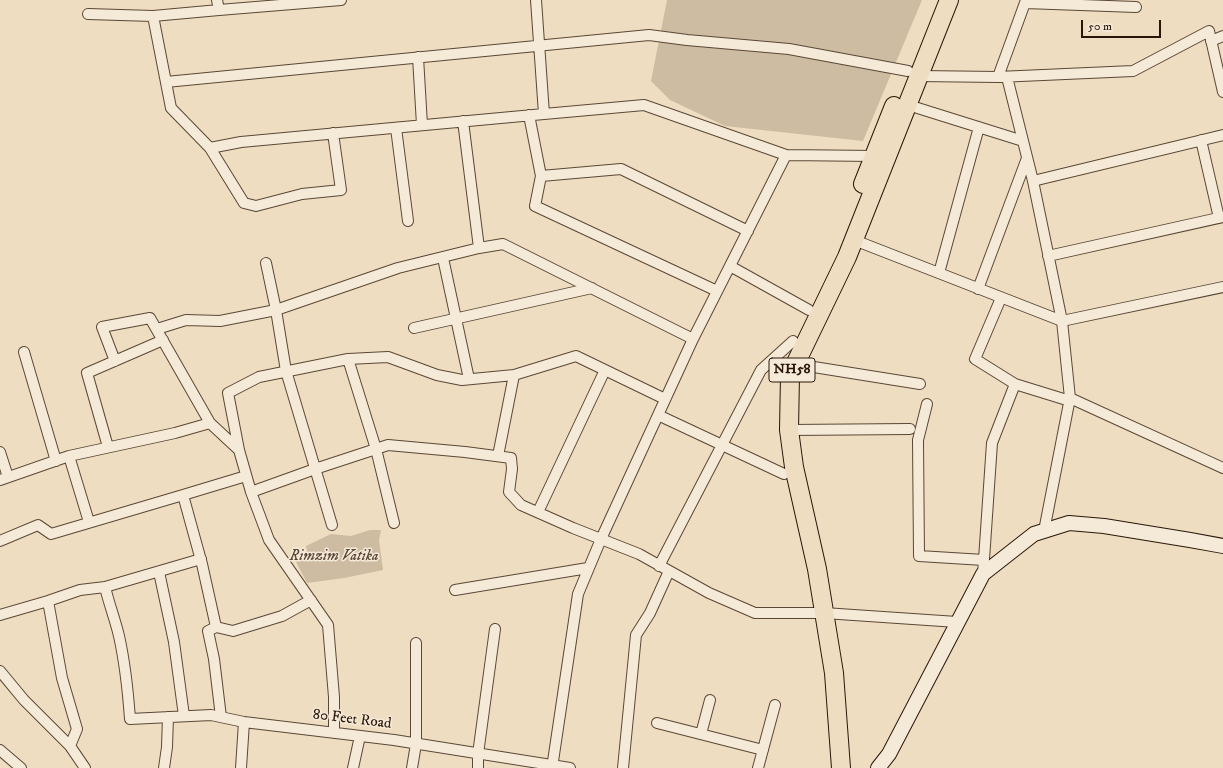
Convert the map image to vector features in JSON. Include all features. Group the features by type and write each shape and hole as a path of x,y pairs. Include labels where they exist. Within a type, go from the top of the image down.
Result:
{"highway":[{"name":"NH58","path":"841,768 834,673 819,613 806,571 784,474 777,431 779,373 880,159 908,105 914,74 937,0"},
{"name":"NH58","path":"830,768 819,613 818,569 794,467 788,430 790,375 848,257 880,159 914,74 949,0"}],"street":[{"path":"217,0 219,10"},
{"path":"88,14 153,16 280,3 341,0"},
{"path":"536,0 544,114"},
{"path":"1044,531 1070,399 1062,321 1033,181 1023,141 1003,77 1026,2 1136,6"},
{"path":"153,16 170,108 210,148 244,203 256,206 302,194 341,190 334,133"},
{"path":"166,82 649,35 687,40 789,48 914,74 1003,77 1133,72 1209,31 1223,92"},
{"path":"1211,41 1223,36"},
{"path":"418,58 422,125"},
{"path":"210,148 240,142 644,105 786,155 880,159"},
{"path":"908,105 1023,141"},
{"path":"529,115 541,176 535,206 717,291"},
{"path":"463,121 480,248"},
{"path":"939,273 979,127"},
{"path":"396,128 408,222"},
{"path":"334,133 344,191"},
{"path":"1033,181 1223,135"},
{"path":"1048,256 1221,218 1201,140"},
{"path":"552,767 578,594 600,539 665,399 717,291 786,155"},
{"path":"978,289 1027,158"},
{"path":"541,176 621,169 748,231"},
{"path":"854,240 1062,321 1223,287"},
{"path":"157,329 186,320 220,321 276,310 398,268 480,248 503,244 694,338"},
{"path":"443,258 469,379"},
{"path":"266,263 276,310 286,371 332,526"},
{"path":"730,266 809,310"},
{"path":"414,328 592,288"},
{"path":"1001,298 975,360 1015,384 1070,399 1223,468"},
{"path":"115,361 102,327 150,318 210,423 239,450"},
{"path":"108,447 87,373 163,340"},
{"path":"659,566 761,370 793,341"},
{"path":"24,352 56,461"},
{"path":"334,733 334,697 328,625 269,540 246,476 239,450 228,393 259,377 348,359 388,357 437,375 462,380 514,375 576,356 665,399"},
{"path":"348,359 376,449 394,523"},
{"path":"795,364 920,384"},
{"path":"538,512 605,370"},
{"path":"498,456 514,375"},
{"path":"878,768 889,754 958,622 983,567 992,443 1015,384"},
{"path":"927,404 918,440 919,556 983,567 1034,534 1070,523 1104,526 1223,546"},
{"path":"658,415 784,474"},
{"path":"0,452 4,478 69,456 175,433 210,423"},
{"path":"788,430 910,428"},
{"path":"251,492 388,445 511,458 512,469 509,492 521,504 600,539 639,554 709,593 755,613 819,613 958,622"},
{"path":"69,456 89,522"},
{"path":"0,541 38,524 51,534 246,476"},
{"path":"184,495 201,559 216,627"},
{"path":"0,615 80,590 105,588 201,559"},
{"path":"455,590 588,568"},
{"path":"623,768 636,636 650,613 669,571"},
{"path":"159,572 174,642 184,716"},
{"name":"80 Feet Road","path":"105,588 125,666 130,719 211,715 244,722 360,736 552,767 570,768"},
{"path":"221,717 214,659 208,631 216,627 233,631 282,616 311,600"},
{"path":"48,601 62,678 77,729 70,746"},
{"path":"478,768 478,754 495,629"},
{"path":"412,768 416,744 416,643"},
{"path":"0,671 24,700 70,746 85,768"},
{"path":"701,734 710,700"},
{"path":"758,768 775,705"},
{"path":"164,768 167,747 168,717"},
{"path":"241,768 244,722"},
{"path":"657,723 763,750"},
{"path":"353,768 360,736"},
{"path":"0,750 20,768"}],"green space":[{"path":"667,0 922,0 863,141 725,126 670,100 651,81"},
{"name":"Rimzim Vatika","path":"370,530 381,530 379,540 383,570 344,578 307,583 295,560 308,554 306,546 331,534 351,536"}]}
